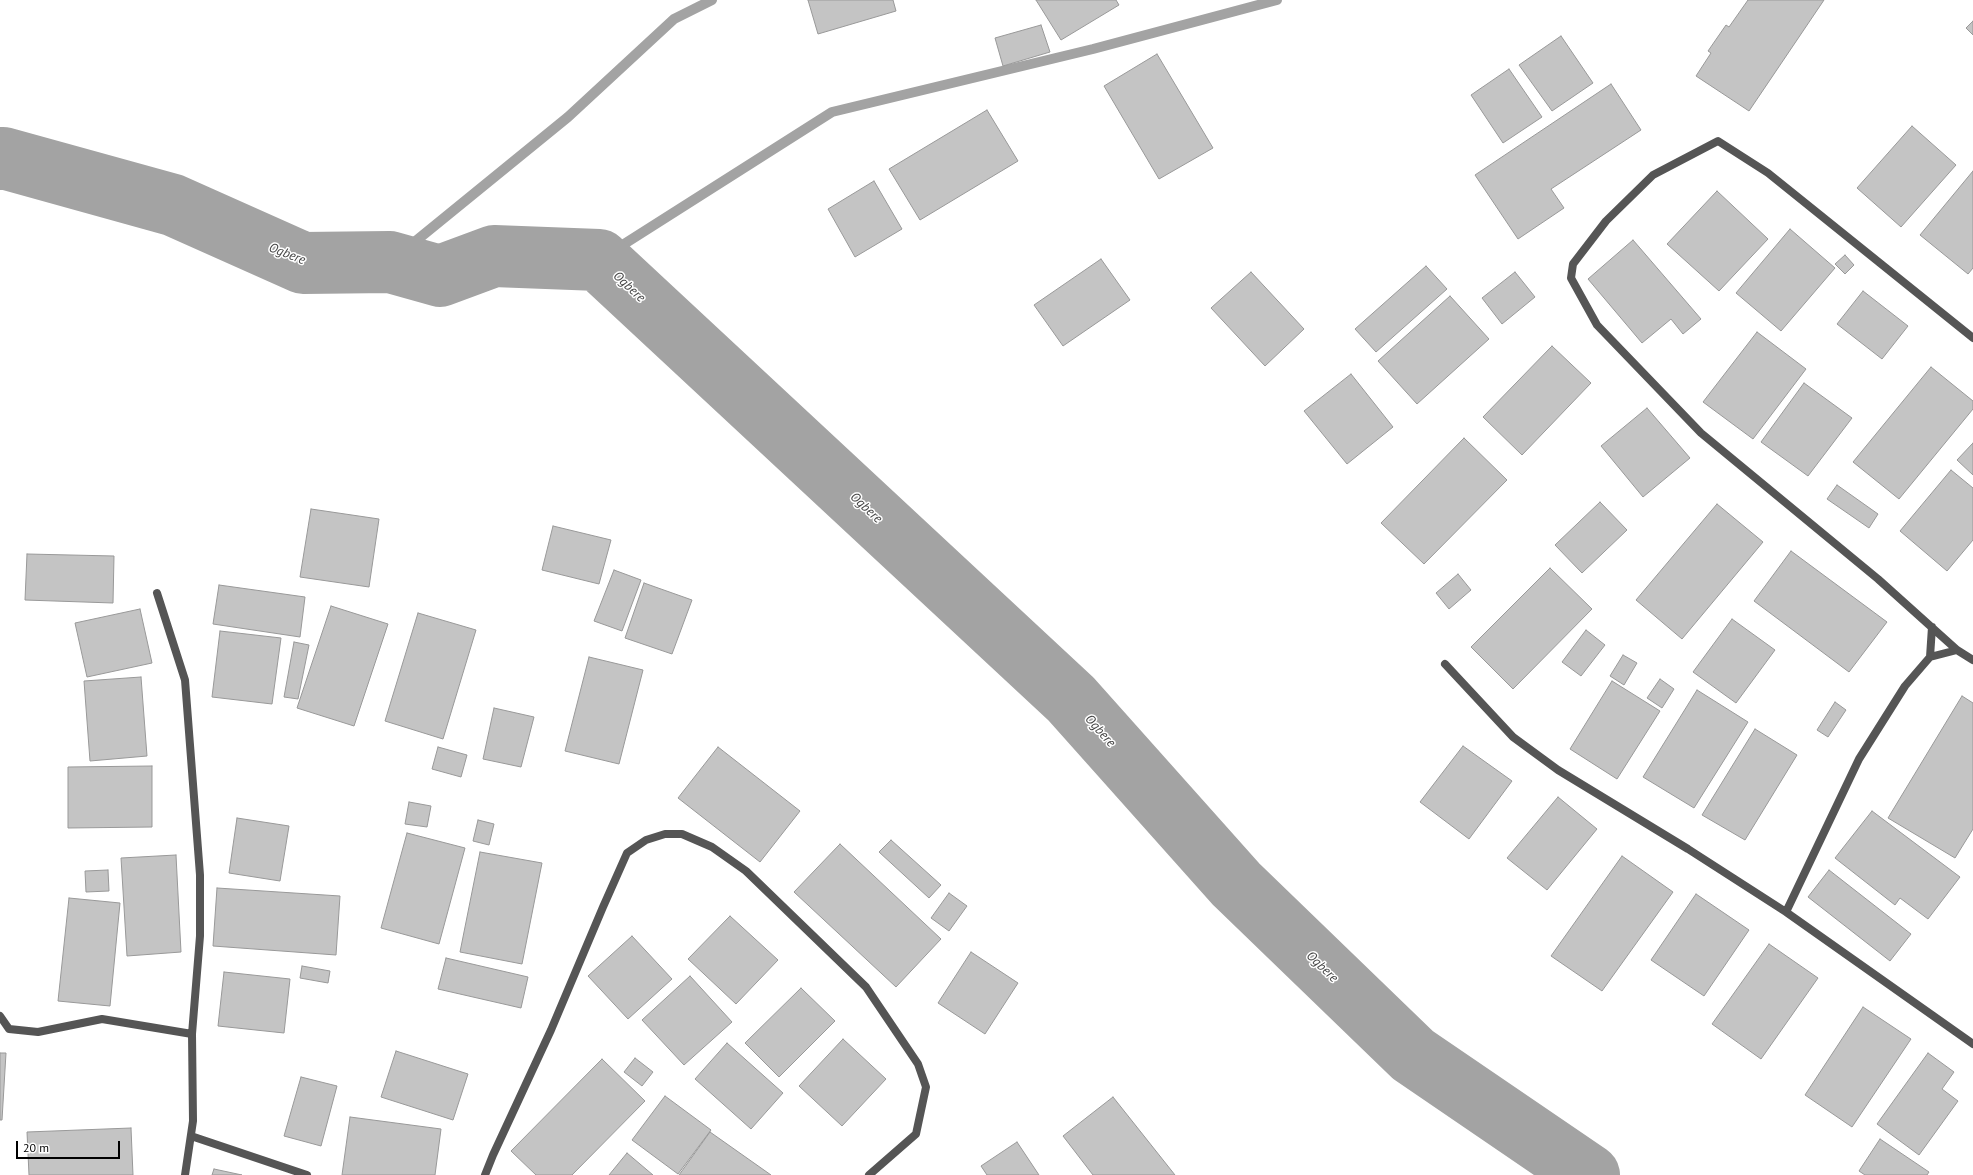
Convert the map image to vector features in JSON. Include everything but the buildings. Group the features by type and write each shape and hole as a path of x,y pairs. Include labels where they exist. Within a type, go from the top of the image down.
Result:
{"street":[{"path":"1973,338 1768,173 1718,141 1653,175 1606,221 1573,264 1570,278 1598,325 1701,433 1878,579 1957,650 1973,660"},
{"path":"156,593 185,680 200,875 200,936 192,1034 193,1121 185,1175"},
{"path":"1930,657 1932,627"},
{"path":"1786,912 1859,759 1905,686 1930,657 1957,650"},
{"path":"1445,664 1513,737 1558,770 1688,849 1786,912 1973,1044"},
{"path":"486,1175 493,1154 551,1030 602,907 627,853 646,840 665,834 682,834 712,847 746,872 866,987 918,1064 926,1087 916,1134 869,1175"},
{"path":"0,1016 9,1029 38,1032 102,1019 192,1034"},
{"path":"191,1136 307,1175"}],"waterway":[{"path":"390,262 568,117 674,19 712,0"},
{"path":"599,260 832,112 1093,49 1277,0"},
{"name":"Ogbere","path":"0,159 3,158 173,205 303,263 390,262 440,276 494,256 599,260 1071,699 1236,884 1413,1055 1589,1175"}]}
